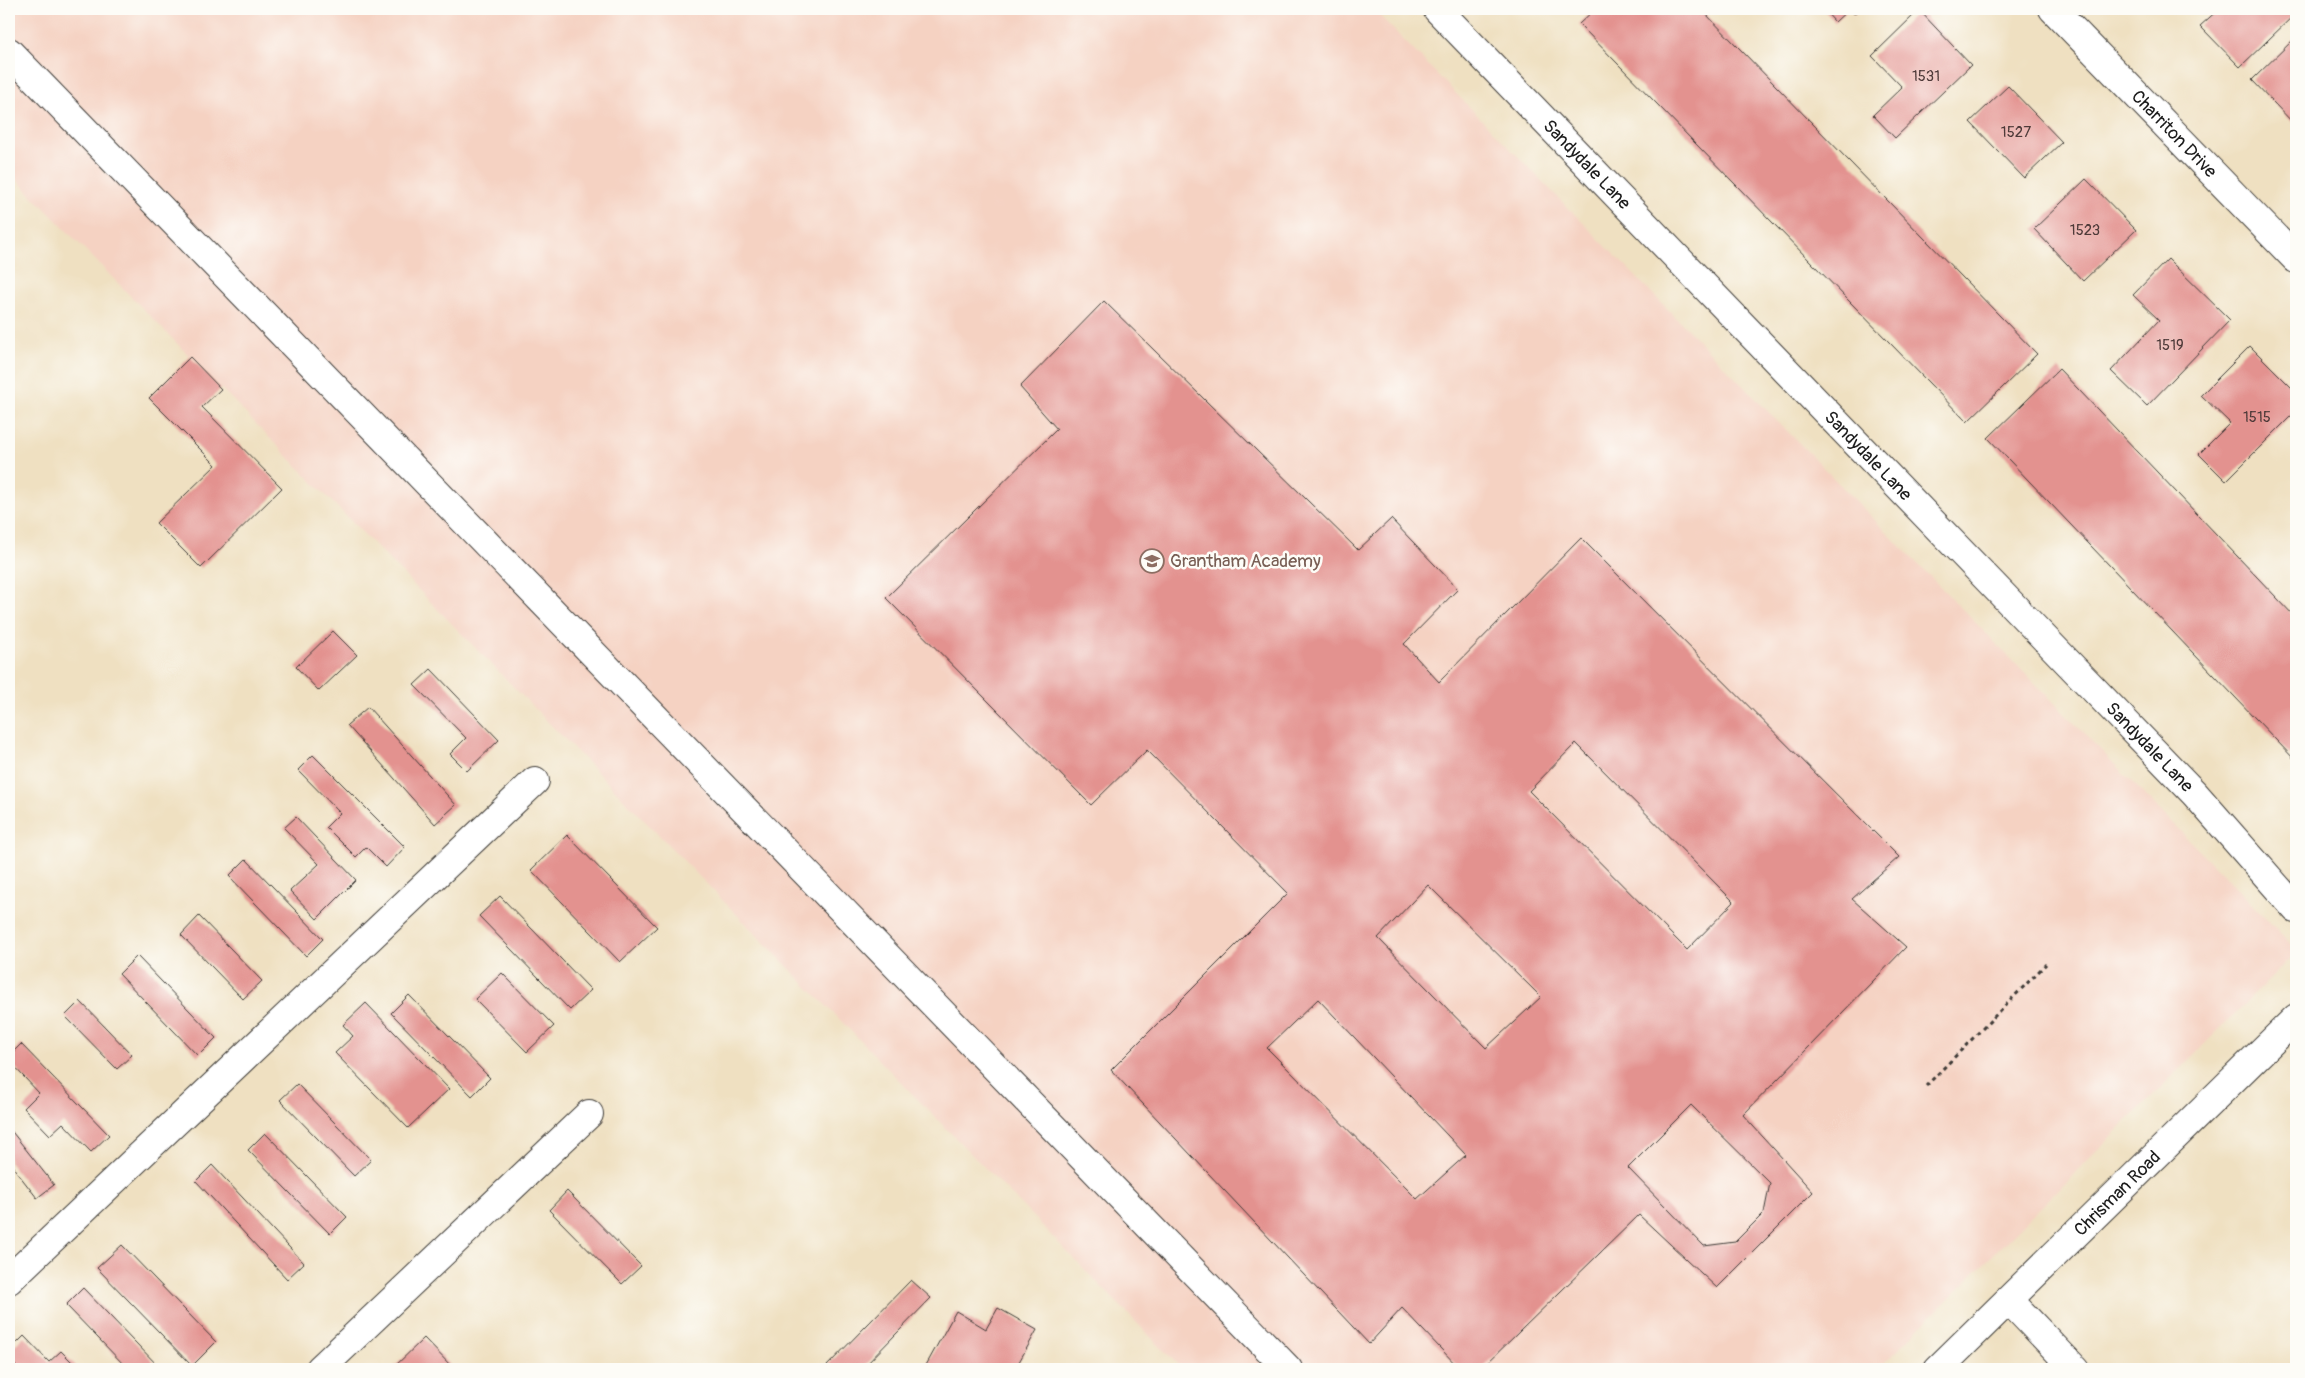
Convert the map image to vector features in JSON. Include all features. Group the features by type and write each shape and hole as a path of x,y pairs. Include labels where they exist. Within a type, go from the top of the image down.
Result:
{"street":[{"name":"Sandydale Lane","path":"1437,9 2188,787 2296,909"},
{"name":"Charriton Drive","path":"2053,9 2296,259"},
{"path":"9,52 1288,1369"},
{"path":"9,1280 535,781"},
{"name":"Chrisman Road","path":"1938,1369 2296,1018"},
{"path":"320,1369 589,1114"},
{"path":"2008,1300 2075,1369"}],"path":[{"path":"1926,1086 2046,964"}],"shaded area":[{"name":"Grantham Academy","path":"9,9 1373,9 2296,949 2296,953 1878,1369 1182,1369 9,172"}],"building":[{"path":"1595,9 1701,9 2037,354 1967,422 1579,24"},
{"path":"1823,9 1849,9 1835,22"},
{"path":"1849,9 1859,9 1854,14"},
{"path":"2219,9 2290,9 2295,14 2240,67 2200,26"},
{"path":"1919,10 1971,65 1895,138 1873,115 1902,87 1872,56"},
{"path":"2296,37 2296,126 2252,80"},
{"path":"2008,86 2062,142 2024,178 1970,122"},
{"path":"2086,179 2136,230 2083,281 2034,229"},
{"path":"2168,259 2230,320 2147,406 2111,371 2159,320 2133,295"},
{"path":"1104,301 1358,550 1391,519 1458,589 1404,644 1439,682 1581,538 1899,857 1852,899 1906,947 1743,1115 1813,1192 1717,1288 1639,1215 1481,1369 1460,1369 1402,1308 1369,1344 1111,1070 1288,893 1147,750 1091,805 886,598 1057,429 1020,387","holes":["1576,743 1734,902 1687,950 1529,791","1428,885 1541,997 1486,1048 1378,938","1318,999 1466,1155 1417,1199 1267,1048","1691,1105 1770,1183 1764,1213 1735,1242 1704,1246 1628,1168"]},
{"path":"2250,346 2296,392 2296,411 2226,481 2199,454 2230,423 2201,395"},
{"path":"190,357 221,389 202,407 282,488 201,568 156,523 216,465 149,398"},
{"path":"2059,369 2296,618 2296,761 1988,438"},
{"path":"333,631 357,655 319,691 296,667"},
{"path":"431,669 499,740 467,771 450,754 466,738 414,685"},
{"path":"368,707 456,805 435,824 347,725"},
{"path":"313,755 405,847 386,867 366,847 356,857 326,827 340,813 298,770"},
{"path":"296,817 356,880 317,919 290,891 319,864 284,828"},
{"path":"567,835 657,927 620,962 531,870"},
{"path":"246,859 323,939 306,956 229,876"},
{"path":"500,896 591,990 570,1010 479,916"},
{"path":"199,916 262,981 243,999 181,935"},
{"path":"137,956 216,1038 198,1056 119,974"},
{"path":"502,973 554,1026 527,1052 475,999"},
{"path":"409,995 490,1078 472,1096 391,1013"},
{"path":"80,1001 132,1055 117,1069 65,1016"},
{"path":"366,1003 449,1089 408,1128 335,1053 353,1036 343,1025"},
{"path":"21,1044 109,1135 91,1152 63,1123 50,1135 24,1108 39,1093 9,1061 9,1056"},
{"path":"297,1084 371,1160 354,1176 280,1100"},
{"path":"9,1128 54,1185 37,1198 9,1162"},
{"path":"265,1133 347,1217 330,1234 248,1150"},
{"path":"212,1165 304,1263 287,1279 196,1181"},
{"path":"567,1191 641,1266 622,1284 549,1210"},
{"path":"122,1245 216,1342 192,1366 97,1268"},
{"path":"911,1280 931,1298 862,1369 824,1369"},
{"path":"83,1288 161,1369 128,1369 66,1305"},
{"path":"998,1308 1037,1330 1015,1369 924,1369 956,1311 986,1329"},
{"path":"24,1336 49,1362 61,1351 79,1369 19,1369 9,1359 9,1351"},
{"path":"424,1338 454,1369 392,1369"}],"place":[{"name":"Grantham Academy","path":"1152,561"}]}
